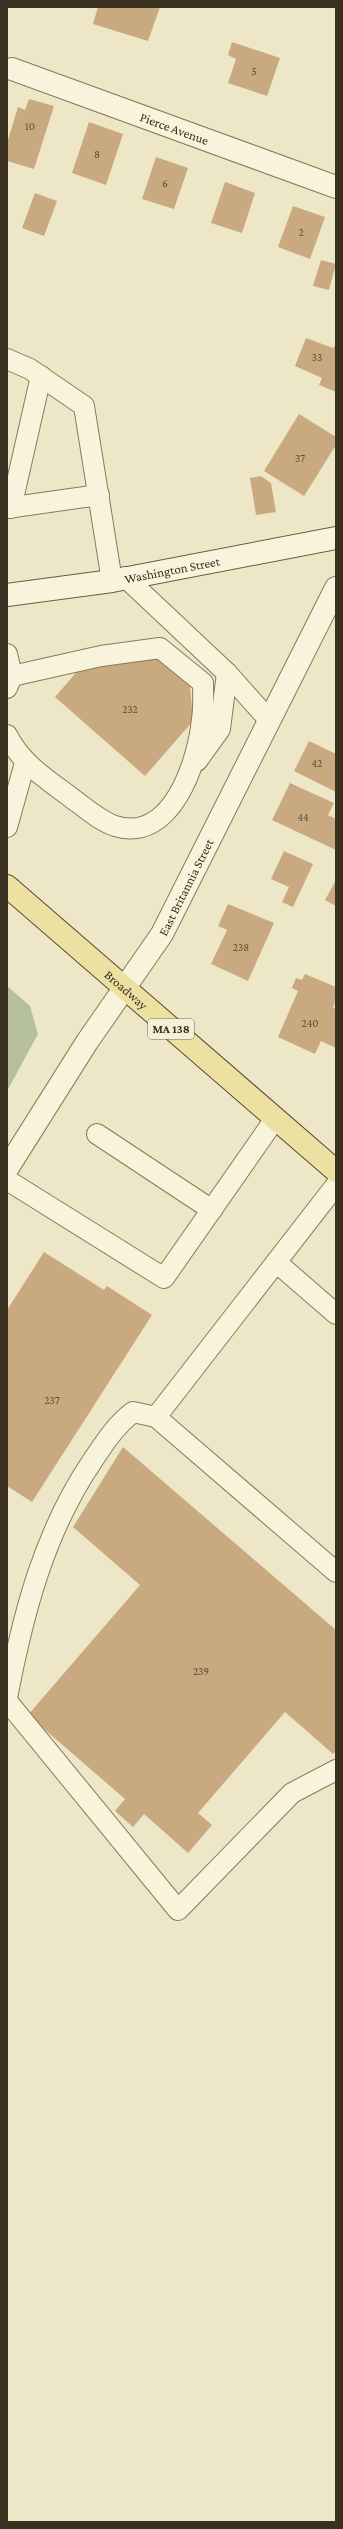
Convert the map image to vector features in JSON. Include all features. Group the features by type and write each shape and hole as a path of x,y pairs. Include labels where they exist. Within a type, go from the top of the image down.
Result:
{"main road":[{"name":"Broadway","path":"7,886 336,1171"}],"street":[{"name":"Pierce Avenue","path":"12,69 336,187"},
{"name":"Washington Street","path":"7,595 118,579 336,538"},
{"name":"East Britannia Street","path":"7,1169 87,1042 162,934 336,588"}],"lane":[{"path":"7,359 36,373 84,406 99,495 118,579 227,673 269,720"},
{"path":"36,373 9,508 99,495"},
{"path":"7,654 10,682 102,656 160,648 203,683 202,720 190,771"},
{"path":"7,735 25,763 105,822 128,828 145,826 158,820 170,809 190,771 220,729 227,673"},
{"path":"7,772 25,763"},
{"path":"7,828 25,763"},
{"path":"7,1180 164,1278 275,1119"},
{"path":"97,1134 212,1210"},
{"path":"156,1417 336,1185"},
{"path":"276,1262 336,1314"},
{"path":"7,1698 21,1626 45,1552 77,1483 116,1425 133,1412 156,1417 336,1572"},
{"path":"7,1701 178,1910 292,1793 336,1770"}],"green space":[{"path":"7,986 30,1006 38,1034 7,1091"}],"building":[{"path":"98,7 160,7 148,41 93,24"},
{"path":"232,42 280,58 267,96 228,83 236,59 228,55"},
{"path":"29,99 54,106 34,169 7,161 7,143 18,107 25,110"},
{"path":"89,122 123,134 106,185 72,173"},
{"path":"156,157 188,168 174,209 142,199"},
{"path":"225,182 255,193 242,233 211,223"},
{"path":"35,193 57,201 44,236 22,228"},
{"path":"293,206 325,217 310,259 278,247"},
{"path":"321,260 336,264 329,290 313,286"},
{"path":"306,338 333,348 336,344 336,392 319,385 322,378 295,366"},
{"path":"299,414 336,437 336,445 304,496 264,471"},
{"path":"261,476 271,483 276,512 256,515 250,478"},
{"path":"154,655 190,685 193,721 145,776 55,697 81,667"},
{"path":"309,741 336,754 336,792 294,771"},
{"path":"290,783 334,803 328,815 336,819 336,850 272,820"},
{"path":"284,851 313,864 293,907 282,902 289,887 271,879"},
{"path":"336,880 336,906 325,900"},
{"path":"228,904 274,923 248,981 211,964 227,930 218,926"},
{"path":"305,974 336,987 336,1000 333,1008 336,1009 336,1048 321,1041 315,1054 278,1037 298,991 292,988 296,978 302,980"},
{"path":"44,1252 104,1290 107,1286 152,1315 32,1502 7,1486 7,1310"},
{"path":"123,1447 336,1630 336,1751 333,1754 285,1712 198,1813 212,1825 188,1853 144,1814 133,1827 115,1811 125,1799 28,1715 140,1585 73,1527"}]}
